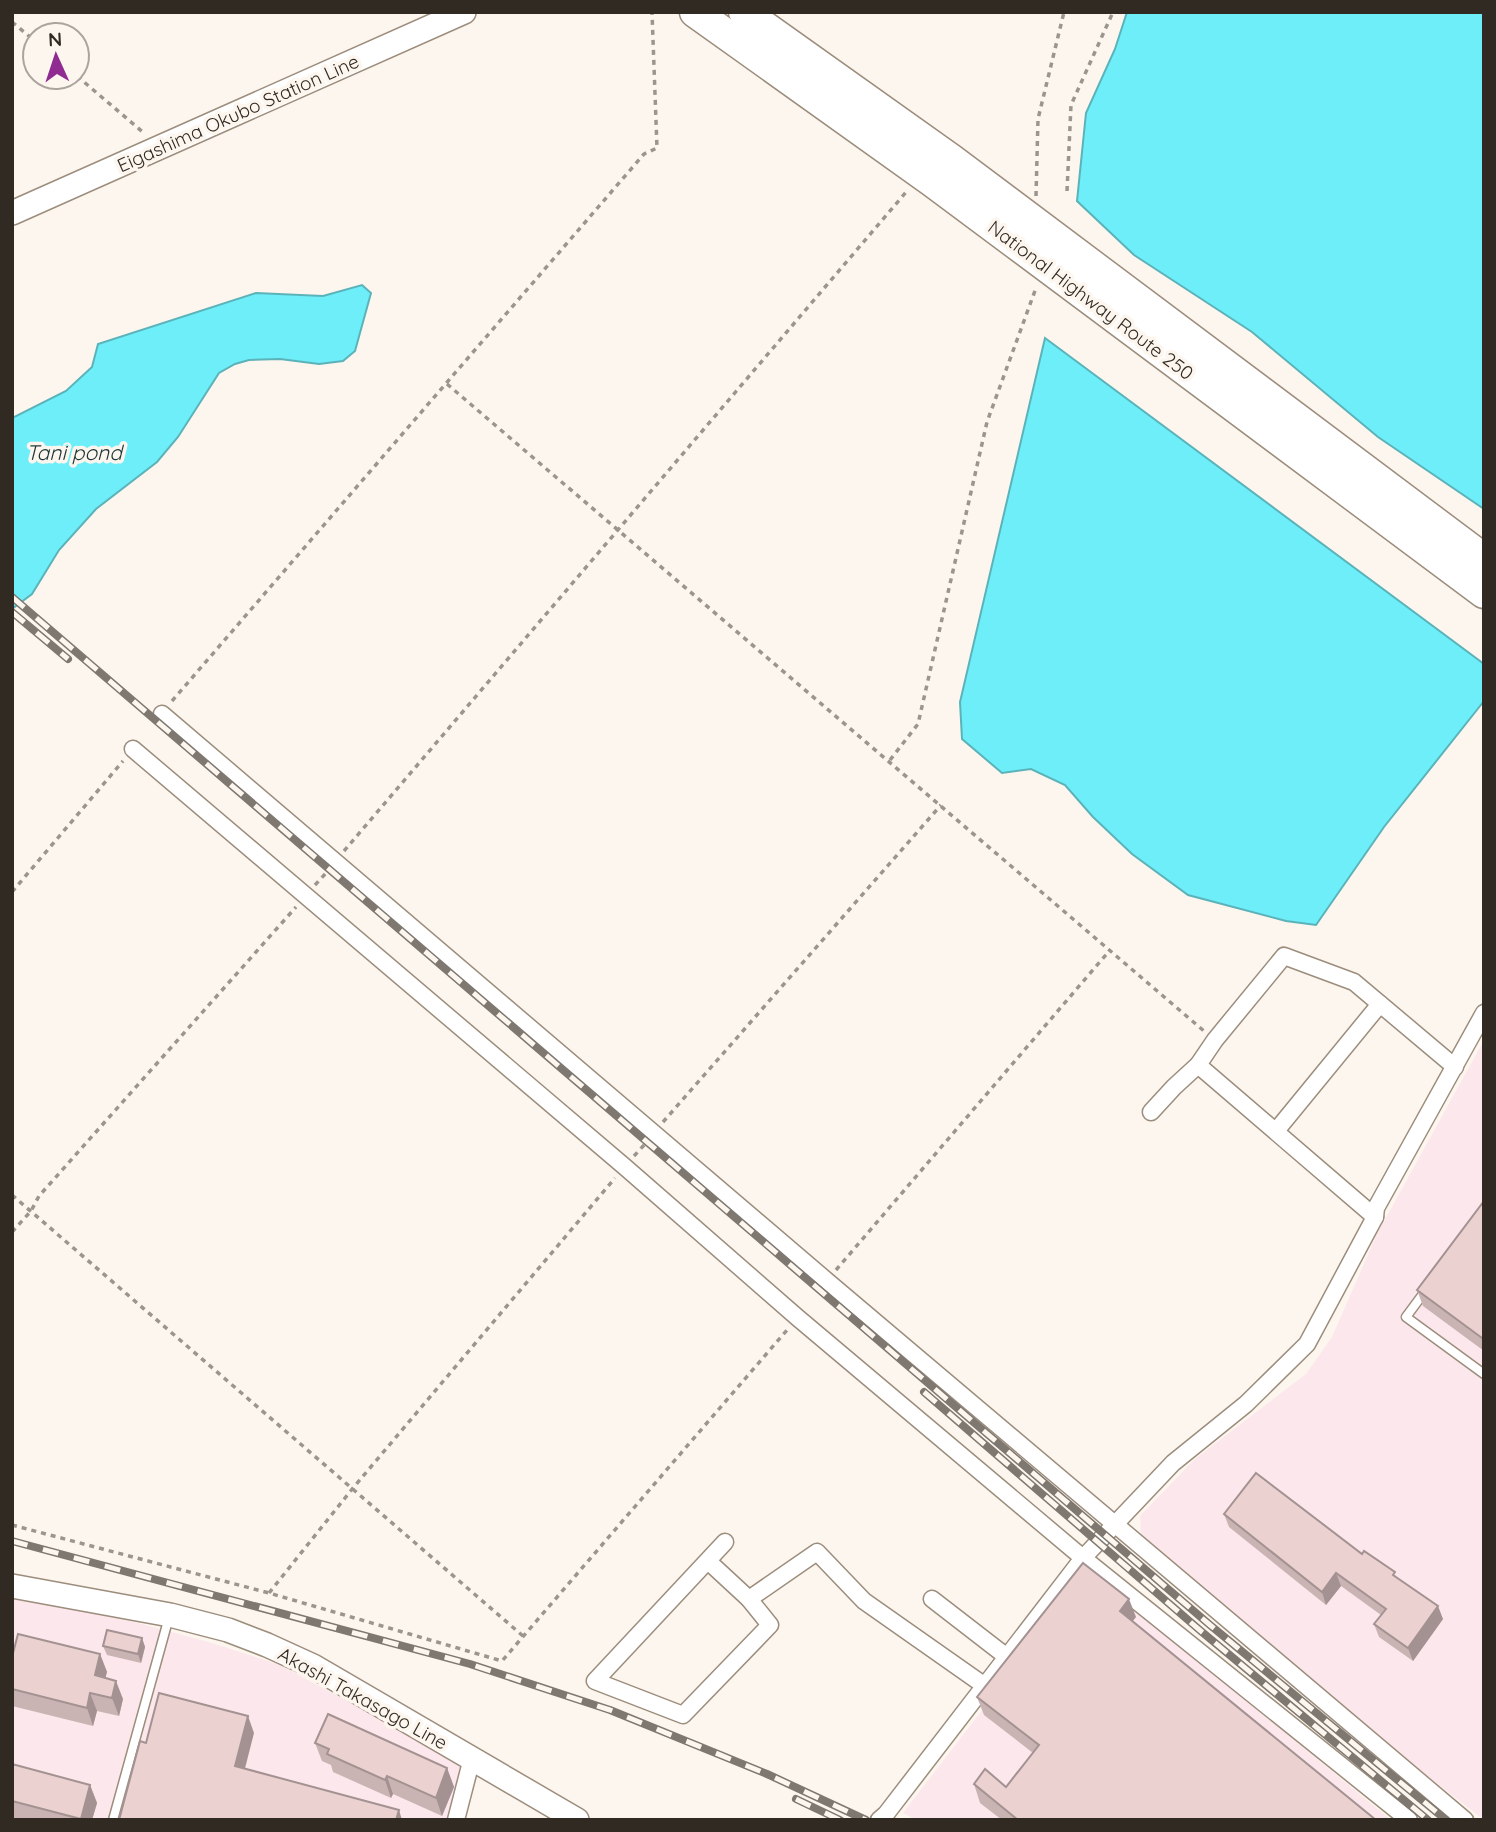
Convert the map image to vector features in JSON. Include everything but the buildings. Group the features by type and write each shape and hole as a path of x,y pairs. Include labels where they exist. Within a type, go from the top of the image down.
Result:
{"highway":[{"name":"National Highway Route 250","path":"695,12 933,182 1484,593"},
{"name":"National Highway Route 250","path":"744,12 952,160 1484,559"}],"main road":[{"name":"Eigashima Okubo Station Line","path":"12,214 464,12"},
{"name":"Akashi Takasago Line","path":"12,1586 170,1615 228,1630 313,1666 577,1820"}],"street":[{"path":"162,714 1465,1820"},
{"path":"133,749 1083,1558 1409,1820"},
{"path":"1152,1112 1198,1065 1215,1040 1284,956 1354,982 1455,1067"},
{"path":"1276,1131 1380,1003"},
{"path":"879,1820 1083,1558 1114,1523 1174,1463 1246,1404 1307,1345 1375,1217 1376,1208 1484,1013"},
{"path":"1198,1065 1375,1217"},
{"path":"709,1562 749,1599 770,1625 683,1715 595,1681 725,1542"},
{"path":"749,1599 817,1552 864,1601 985,1686"},
{"path":"932,1599 1007,1657"},
{"path":"456,1820 471,1758"}],"lane":[{"path":"1429,1286 1406,1317 1484,1374"},
{"path":"113,1820 170,1615"}],"path":[{"path":"162,714 644,154 657,148 652,12"},
{"path":"1036,200 1038,119 1064,12"},
{"path":"1067,191 1071,104 1113,12"},
{"path":"91,88 161,147"},
{"path":"12,1232 31,1211 39,1196 306,896 908,189"},
{"path":"890,760 918,724 986,422 1037,288"},
{"path":"447,384 1215,1040"},
{"path":"12,892 133,749"},
{"path":"269,1593 353,1488 653,1133 941,805"},
{"path":"827,1281 1110,950"},
{"path":"12,1195 523,1636"},
{"path":"12,1525 269,1593 502,1661 798,1318"}],"shaded area":[{"path":"1484,1040 1484,1820 1408,1761 1141,1535 1140,1516 1195,1459 1306,1374 1332,1337 1377,1234"},
{"path":"1089,1571 1391,1820 916,1820 903,1813"},
{"path":"12,1598 127,1620 280,1665 462,1763 447,1820 12,1820"}],"water":[{"path":"1127,12 1484,12 1484,509 1378,437 1252,332 1134,255 1077,201 1086,113 1115,49"},
{"name":"Tani pond","path":"362,285 371,293 355,351 343,361 319,364 280,359 249,360 219,373 178,437 157,462 96,509 59,550 32,594 12,609 12,418 66,391 92,367 98,344 256,293 323,296"},
{"path":"1045,338 1484,664 1484,701 1384,827 1316,925 1286,921 1188,895 1132,854 1093,817 1065,785 1031,769 1002,773 962,739 960,702"}],"railway":[{"path":"12,597 1210,1625 1446,1820"},
{"path":"12,612 68,659"},
{"path":"924,1392 1202,1632 1428,1820"},
{"path":"12,1541 470,1664 610,1710 767,1774 866,1820"},
{"path":"796,1799 840,1820"}]}
